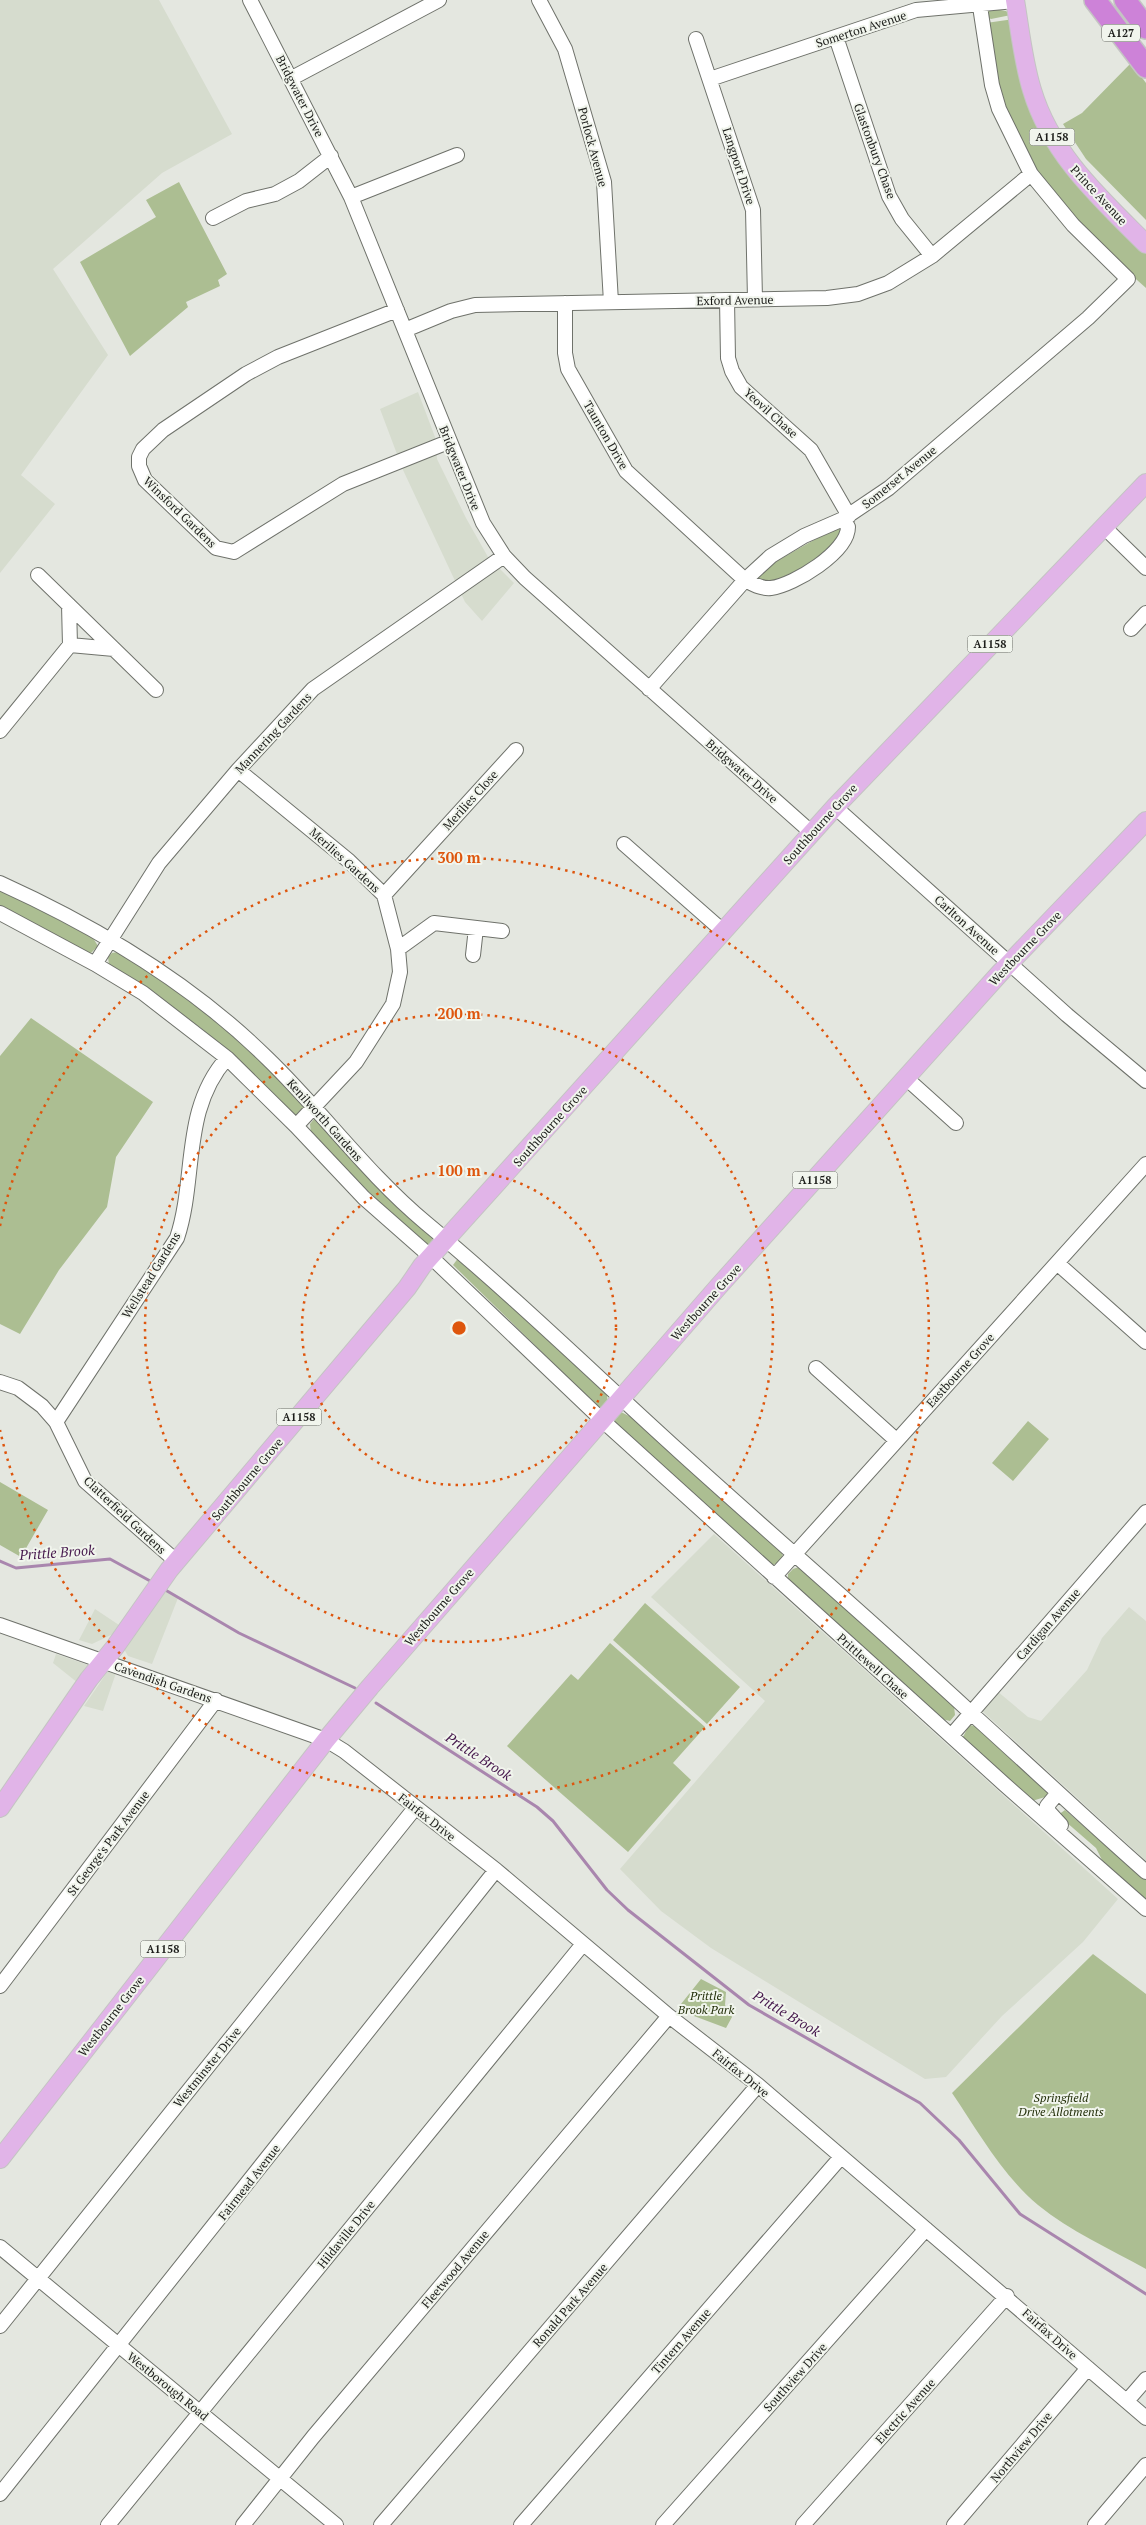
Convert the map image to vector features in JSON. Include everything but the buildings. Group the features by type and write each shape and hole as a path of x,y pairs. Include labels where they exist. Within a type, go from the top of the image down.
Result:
{"highway":[{"name":"A127","path":"1096,0 1146,67"},
{"name":"A127","path":"1125,0 1146,28"}],"main road":[{"name":"Prince Avenue","path":"1015,0 1030,83 1052,136 1082,178 1146,244"},
{"name":"Southbourne Grove","path":"0,1808 176,1561 258,1466 431,1257 834,807 1146,483"},
{"name":"Westbourne Grove","path":"0,2159 326,1740 620,1397 1010,964 1146,821"}],"street":[{"name":"Bridgwater Drive","path":"250,0 292,78 351,197 448,442 483,523 504,556 524,578 812,833"},
{"path":"292,78 439,0"},
{"name":"Porlock Avenue","path":"539,0 565,49 604,182 610,302"},
{"name":"Somerton Avenue","path":"710,79 916,10 980,2 1015,0"},
{"path":"980,2 992,85 1010,133 1030,174"},
{"name":"Glastonbury Chase","path":"836,37 889,196 902,219 932,256"},
{"name":"Langport Drive","path":"696,39 753,210 755,299"},
{"path":"213,218 246,201 275,194 299,181 331,156"},
{"path":"351,197 457,156"},
{"name":"Exford Avenue","path":"405,330 451,311 475,305 827,298 858,294 888,283 932,256 1030,174"},
{"name":"Somerset Avenue","path":"649,689 745,580 771,556 804,536 846,518 889,488 1088,318 1128,279 1073,225 1030,174"},
{"name":"Yeovil Chase","path":"727,300 728,358 732,371 741,387 811,450 846,518"},
{"name":"Taunton Drive","path":"564,303 565,353 568,369 626,471 745,580"},
{"name":"Winsford Gardens","path":"397,310 278,357 246,374 163,430 143,449 139,457 140,472 145,480 216,548 234,552 343,484 448,442"},
{"path":"745,580 757,586 770,588 796,579 820,564 845,540 848,527 846,518"},
{"path":"1104,527 1146,568"},
{"name":"Mannering Gardens","path":"96,964 159,863 238,770 314,689 504,556"},
{"path":"38,575 156,690"},
{"path":"0,730 70,645 69,605"},
{"path":"1130,629 1146,613"},
{"path":"70,645 114,649"},
{"name":"Merilies Close","path":"384,895 516,750"},
{"name":"Merilies Gardens","path":"238,770 349,860 384,895 398,949 400,972 394,1004 356,1062 296,1126"},
{"name":"Carlton Avenue","path":"834,807 1010,964 1146,1081"},
{"path":"624,844 724,932"},
{"name":"Kenilworth Gardens","path":"0,883 110,940 176,982 229,1023 315,1106 380,1180 620,1397"},
{"name":"Kenilworth Gardens","path":"0,913 96,964 143,993 227,1058 296,1126 364,1198 431,1257 502,1326 604,1416"},
{"path":"398,949 434,923 502,931"},
{"path":"473,955 476,928"},
{"name":"Wellstead Gardens","path":"56,1422 177,1238 185,1206 193,1132 211,1082 227,1058"},
{"path":"906,1078 956,1123"},
{"name":"Eastbourne Grove","path":"774,1577 1146,1164"},
{"path":"446,1241 442,1252 443,1257 502,1326"},
{"path":"1058,1263 1146,1342"},
{"path":"561,1342 610,1397 611,1402 604,1416"},
{"path":"816,1368 896,1440"},
{"name":"Clatterfield Gardens","path":"0,1382 18,1388 42,1406 56,1422 85,1481 176,1561"},
{"path":"620,1397 794,1556 971,1712 1060,1797 1146,1872"},
{"name":"Prittlewell Chase","path":"604,1416 774,1577 1026,1804 1146,1909"},
{"name":"Cardigan Avenue","path":"951,1736 1146,1512"},
{"name":"Cavendish Gardens","path":"1,1627 216,1700 326,1740"},
{"name":"St George's Park Avenue","path":"0,1986 216,1700"},
{"name":"Fairfax Drive","path":"326,1740 344,1751 496,1870 669,2016 758,2085 1007,2296 1146,2418"},
{"path":"1060,1797 1047,1806 1049,1812 1082,1844 1099,1868"},
{"path":"1026,1804 1035,1809 1049,1812"},
{"name":"Westminster Drive","path":"0,2326 415,1808"},
{"name":"Fairmead Avenue","path":"0,2494 496,1870"},
{"name":"Hildaville Drive","path":"108,2525 583,1944"},
{"name":"Fleetwood Avenue","path":"243,2525 281,2480 313,2437 669,2016"},
{"name":"Ronald Park Avenue","path":"381,2525 758,2085"},
{"name":"Tintern Avenue","path":"521,2525 841,2157"},
{"name":"Southview Drive","path":"663,2525 926,2229"},
{"name":"Westborough Road","path":"0,2247 336,2525"},
{"name":"Electric Avenue","path":"803,2525 1007,2296"},
{"name":"Northview Drive","path":"954,2525 1088,2368"},
{"path":"1127,2402 1146,2379"},
{"path":"1094,2525 1146,2465"}],"shaded area":[{"path":"0,0 159,0 232,134 162,173 53,269 108,355 21,475 55,504 0,573"},
{"path":"418,392 435,437 437,459 466,518 488,557 514,583 482,621 465,602 403,470 380,409"},
{"path":"714,1534 1118,1899 1083,1942 1002,2016 946,2077 925,2079 711,1948 661,1911 620,1869 765,1701 651,1597"},
{"path":"166,1591 178,1598 152,1664 128,1656 124,1649"},
{"path":"1129,1607 1146,1621 1146,1861 981,1710 997,1691 1028,1717 1041,1721 1087,1670 1102,1638"},
{"path":"95,1609 119,1625 113,1634 92,1644 79,1640"},
{"path":"56,1654 91,1666 78,1683 53,1663"},
{"path":"108,1671 116,1673 103,1711 84,1706"}],"green space":[{"path":"993,9 1006,11 1011,15 991,19 989,18 988,11"},
{"path":"1014,19 1025,96 1061,165 1146,253 1146,288 1074,224 1029,171 1001,106 986,23"},
{"path":"1131,63 1146,83 1146,220 1086,159 1063,124 1082,113"},
{"path":"179,182 227,274 218,280 220,286 186,302 188,307 130,356 80,262 156,217 146,200"},
{"path":"835,528 843,530 842,539 794,576 765,585 756,580 756,575 777,561"},
{"path":"0,889 93,938 98,946 91,953 85,952 0,907"},
{"path":"118,952 214,1016 306,1103 306,1110 297,1115 292,1113 247,1068 201,1028 109,965 108,957 112,953"},
{"path":"31,1018 153,1102 116,1157 107,1207 59,1270 20,1334 0,1324 0,1056"},
{"path":"314,1119 321,1120 437,1237 431,1245 427,1245 376,1199 311,1133 310,1124"},
{"path":"459,1257 607,1395 608,1405 605,1408 598,1407 453,1265"},
{"path":"621,1412 631,1417 782,1551 783,1559 777,1564 771,1565 615,1423 615,1416"},
{"path":"1028,1421 1049,1439 1013,1481 992,1463"},
{"path":"0,1482 48,1510 21,1557 0,1545"},
{"path":"799,1567 954,1706 955,1715 950,1721 942,1719 788,1581 788,1574 793,1569"},
{"path":"645,1603 740,1687 707,1724 613,1640"},
{"path":"610,1643 705,1727 673,1763 691,1780 628,1852 507,1746 571,1674 578,1680"},
{"path":"969,1725 975,1726 1048,1793 1045,1797 1032,1801 963,1737"},
{"path":"1065,1810 1146,1880 1146,1901 1105,1866 1096,1848 1058,1815"},
{"name":"Springfield Drive Allotments","path":"1093,1954 1146,1994 1146,2269 1077,2231 1038,2205 1002,2166 952,2093"},
{"name":"Prittle Brook Park","path":"701,1979 726,1992 725,2005 732,2017 726,2028 694,2016 681,2004"}],"waterway":[{"name":"Prittle Brook","path":"0,1561 16,1568 110,1559 152,1582"},
{"name":"Prittle Brook","path":"162,1588 239,1633 355,1688"},
{"name":"Prittle Brook","path":"376,1703 537,1807 553,1821 607,1890 628,1910 749,2005 920,2103 959,2140 1020,2214 1146,2294"}]}
